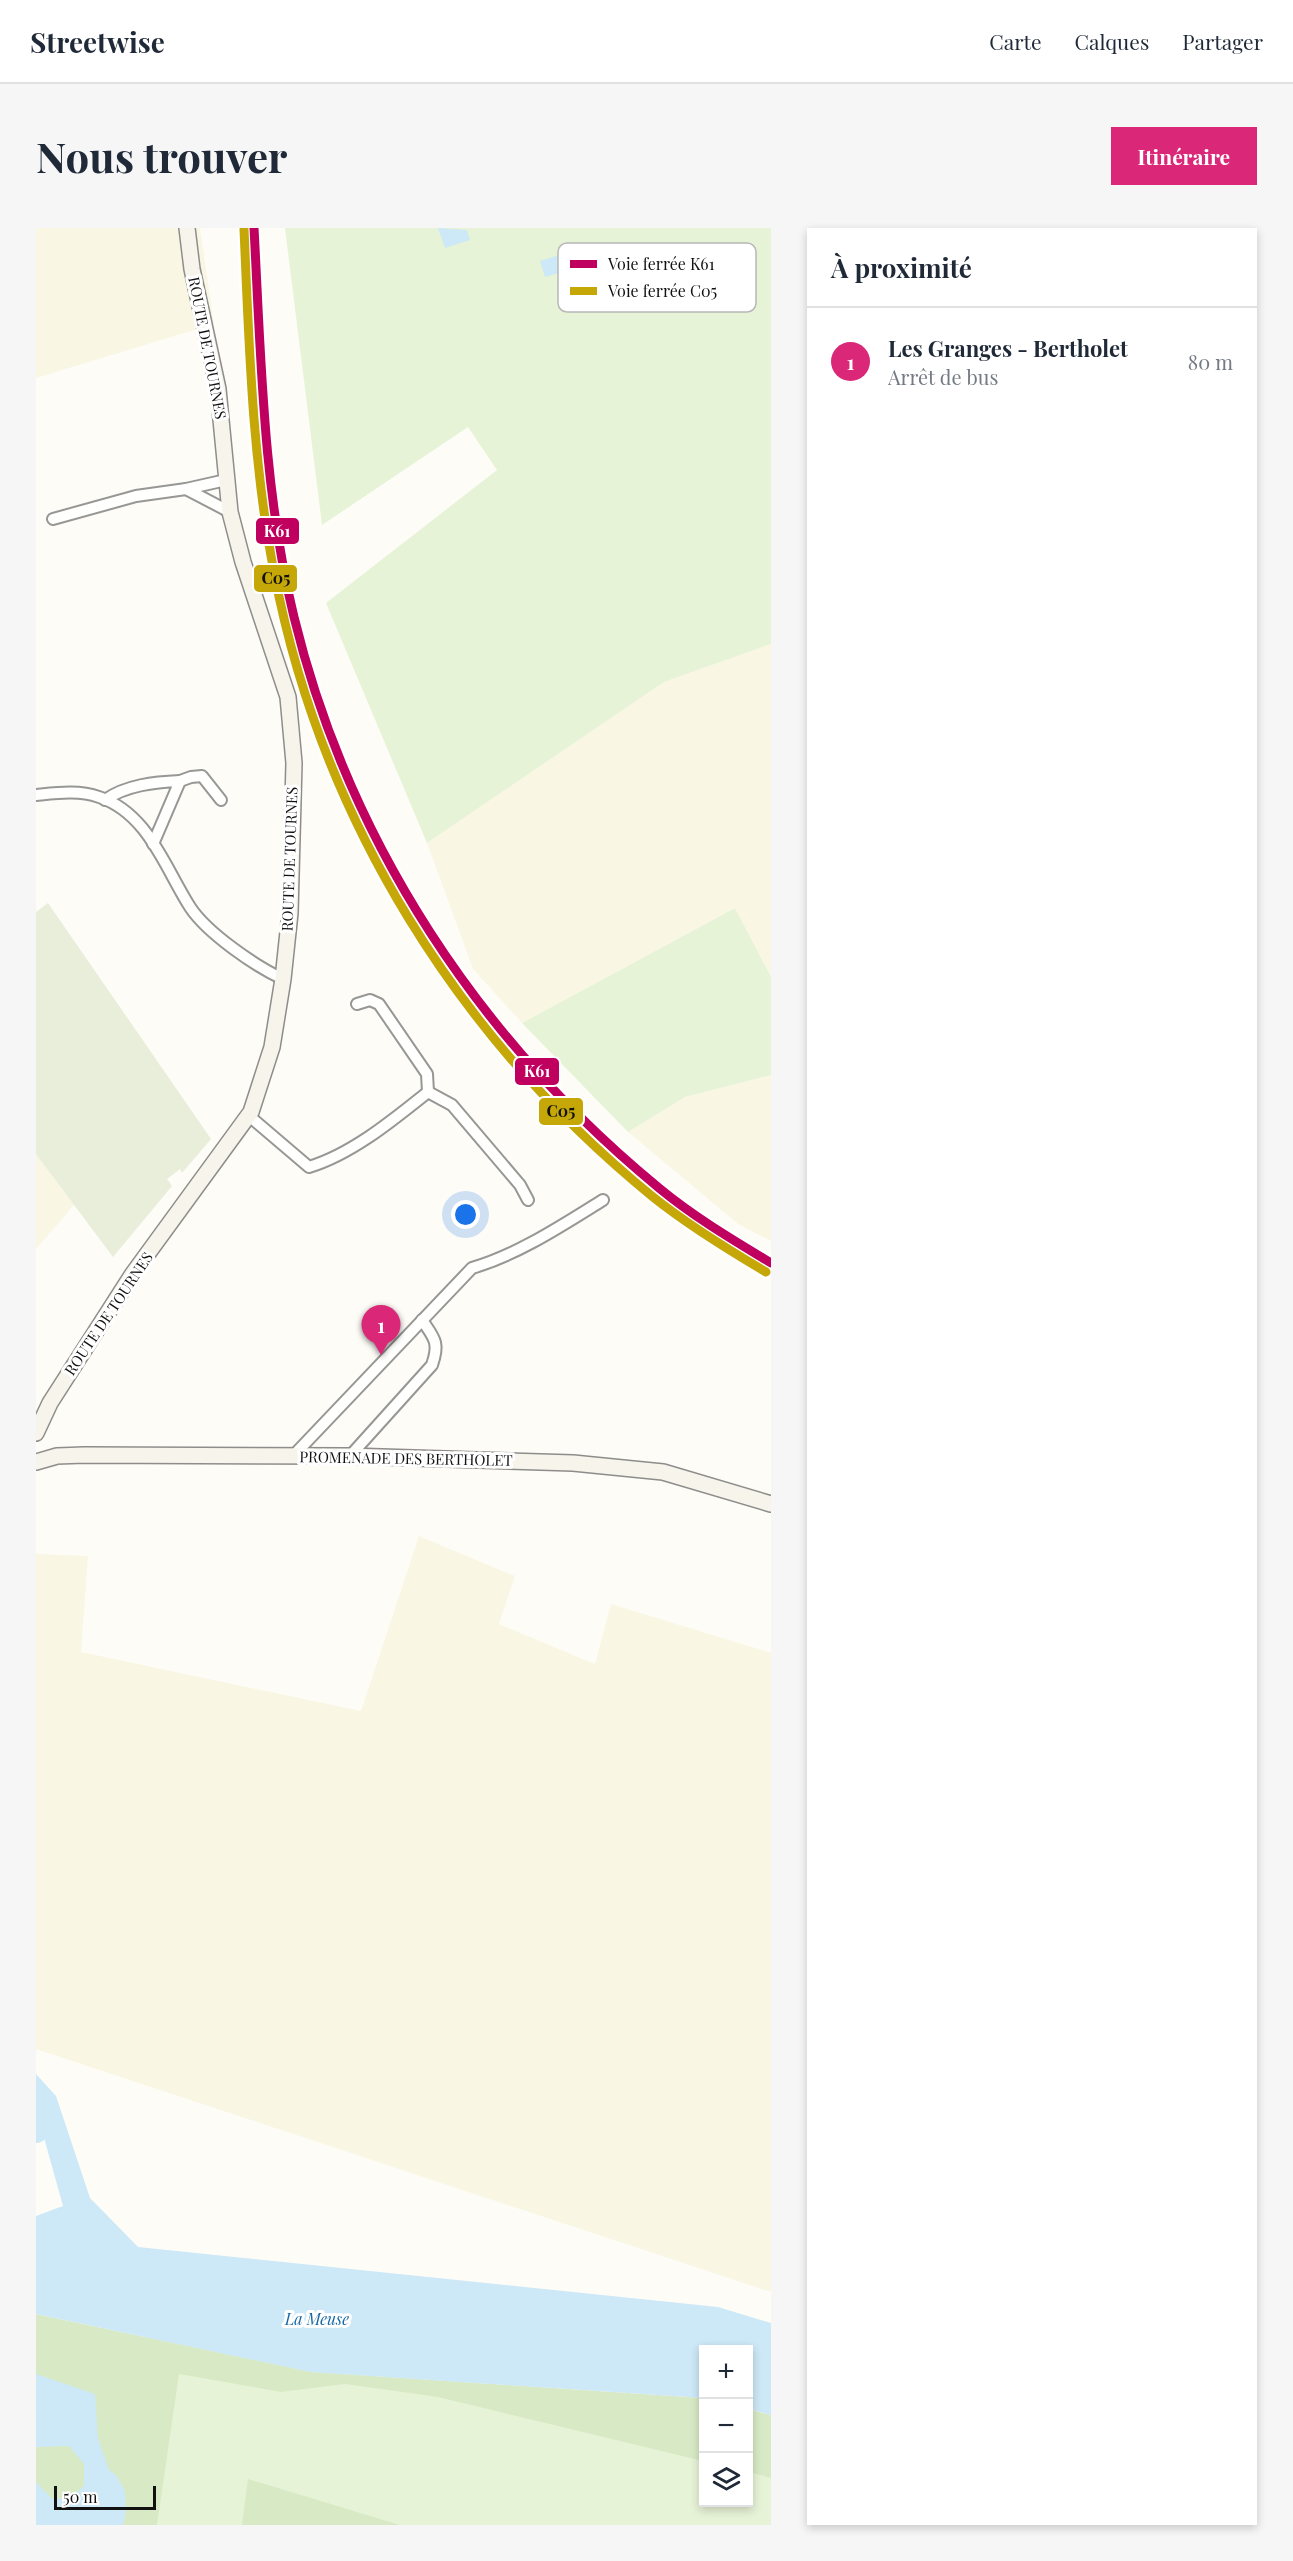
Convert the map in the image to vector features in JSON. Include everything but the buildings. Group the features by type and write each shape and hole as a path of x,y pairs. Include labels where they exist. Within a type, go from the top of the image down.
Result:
{"main road":[{"name":"ROUTE DE TOURNES","path":"36,1433 50,1403 132,1275 248,1115 272,1047 284,979 290,913 294,763 288,697 243,562 230,512 218,389 192,269 187,228"},
{"name":"PROMENADE DES BERTHOLET","path":"36,1462 57,1456 84,1455 350,1456 573,1463 663,1472 771,1504"}],"street":[{"path":"53,519 136,496 186,489 226,480"},
{"path":"186,489 230,512"},
{"path":"105,800 115,793 156,782 180,781 202,776 221,800"},
{"path":"153,844 180,781"},
{"path":"36,795 69,792 100,797 129,814 153,844 191,909 216,936 284,979"},
{"path":"357,1004 370,1000 379,1004 427,1074 428,1092"},
{"path":"248,1115 309,1167 321,1163 385,1126 428,1092"},
{"path":"428,1092 452,1105 514,1178 528,1200"},
{"path":"293,1456 471,1268 494,1261 546,1235 603,1200"},
{"path":"350,1456 432,1365 436,1352 436,1341 422,1320"}],"shaded area":[{"path":"36,228 200,228 214,324 36,378"},
{"path":"771,644 771,977 735,908 522,1023 473,969 427,843 664,682"},
{"path":"771,1075 771,1241 738,1224 628,1132 685,1097"},
{"path":"36,1154 74,1205 36,1249"},
{"path":"419,1536 515,1576 499,1624 595,1664 611,1604 771,1653 771,2292 36,2049 36,1554 88,1556 81,1652 361,1711"}],"green space":[{"path":"285,228 771,228 771,644 664,682 427,843 326,603 497,470 468,427 322,525"},
{"path":"48,903 211,1139 182,1173 180,1169 167,1179 172,1186 113,1257 36,1154 36,912"},
{"path":"735,908 771,977 771,1075 685,1097 628,1132 522,1023"},
{"path":"36,2314 311,2372 699,2398 699,2460 438,2397 345,2384 281,2392 179,2374 157,2525 36,2525"},
{"path":"36,2316 371,2376 538,2387 699,2405 699,2507 753,2507 753,2411 771,2416 771,2525 36,2525"},
{"path":"753,2410 771,2415 771,2478 753,2473"},
{"path":"248,2479 400,2525 242,2525"}],"water":[{"path":"438,228 467,230 470,240 445,248"},
{"path":"558,255 558,273 545,277 540,261"},
{"name":"La Meuse","path":"36,2074 56,2096 90,2198 138,2247 718,2307 771,2323 771,2415 753,2410 753,2345 699,2345 699,2398 311,2372 36,2314 36,2216 63,2206 43,2134 36,2118"},
{"path":"36,2374 95,2394 98,2438 109,2470 116,2475 125,2492 126,2511 123,2525 36,2525 36,2482 52,2499 70,2498 84,2486 84,2464 69,2446 36,2447"}],"waterway":[{"path":"36,2095 44,2122 36,2131"}],"rail line":[{"name":"K61","path":"254,228 270,472 276,521 294,617 318,700 349,781 386,858 430,932 479,1002 534,1069 594,1131 672,1199 771,1263"},
{"name":"C05","path":"244,229 256,444 274,572 296,663 326,752 363,837 408,918 460,995 519,1067 583,1135 653,1197 708,1236 766,1272"}],"place":[{"name":"Les Granges - Bertholet","path":"381,1355"}]}
